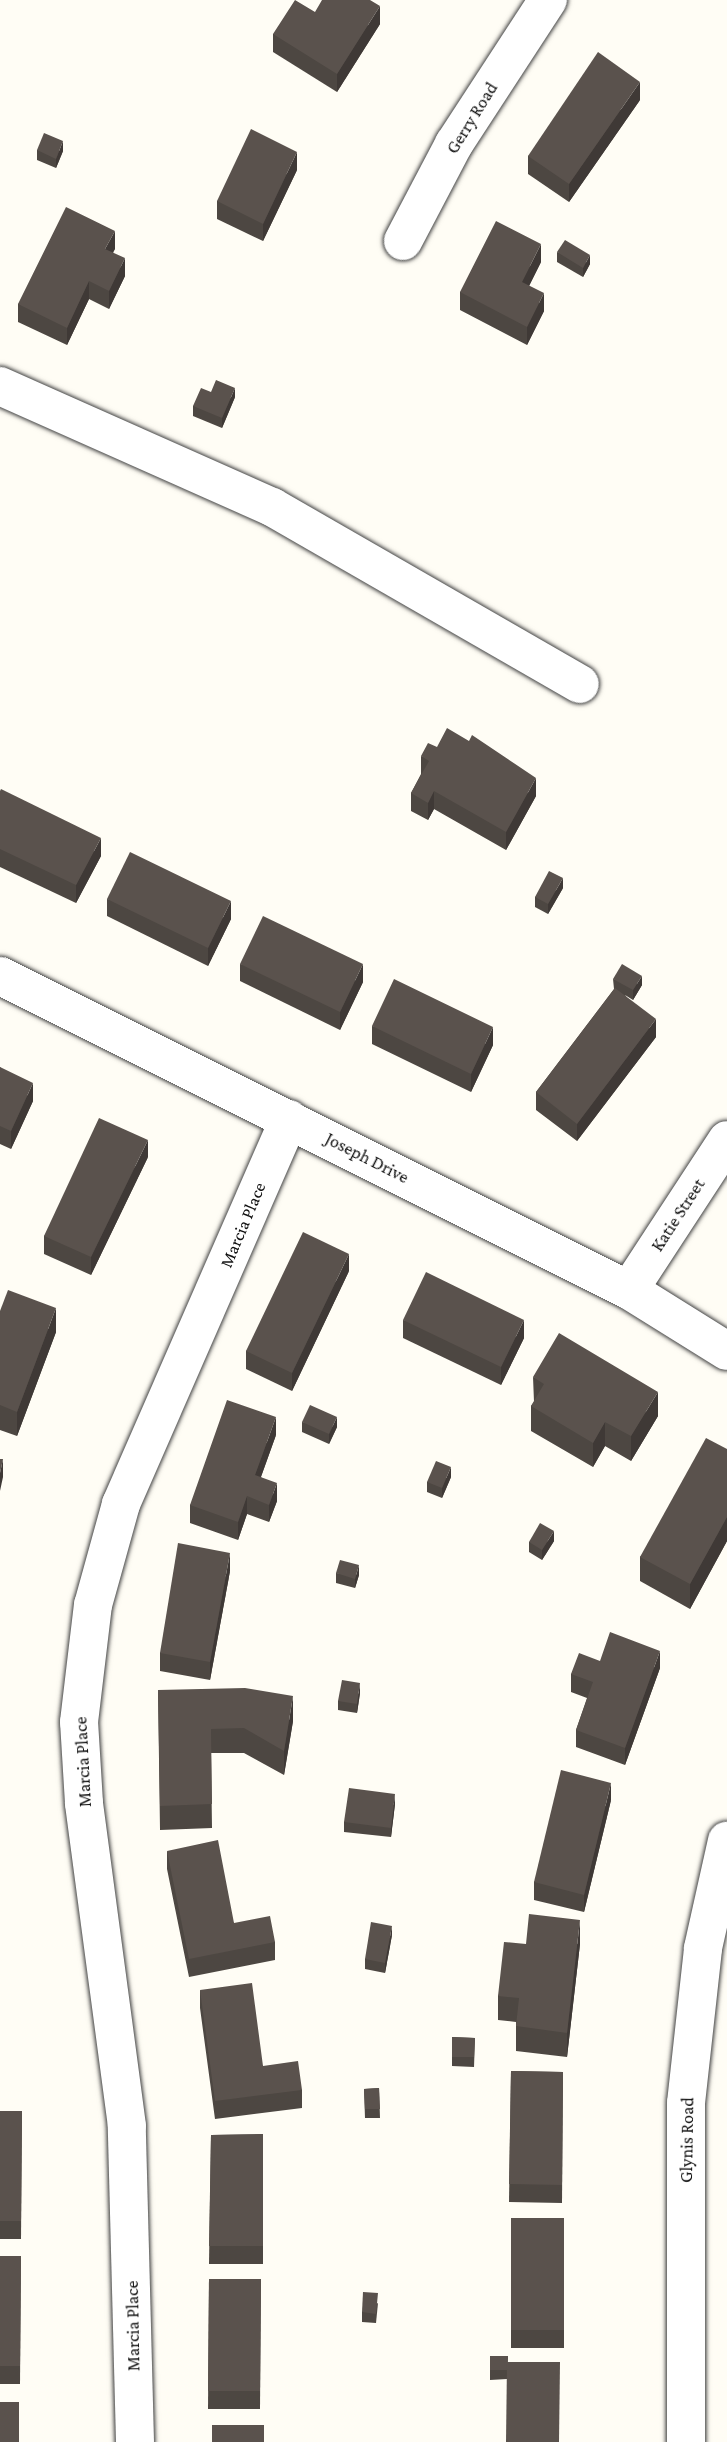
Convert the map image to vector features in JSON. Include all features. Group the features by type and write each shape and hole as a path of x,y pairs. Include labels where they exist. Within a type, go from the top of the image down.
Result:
{"street":[{"name":"Gerry Road","path":"403,241 454,144 548,0"},
{"path":"0,386 272,507 580,684"},
{"name":"Joseph Drive","path":"0,976 629,1290 727,1351"},
{"name":"Marcia Place","path":"135,2442 127,2126 83,1803 79,1722 93,1605 121,1504 289,1119"},
{"name":"Katie Street","path":"629,1290 727,1140"},
{"name":"Glynis Road","path":"686,2442 686,2103 703,1948 727,1841"}],"building":[{"path":"295,0 315,12 322,0 370,0 380,6 337,74 273,34"},
{"path":"598,52 640,82 569,184 528,156"},
{"path":"251,129 297,152 263,224 217,201"},
{"path":"44,133 63,141 56,159 37,150"},
{"path":"66,207 115,231 105,249 125,258 109,291 89,281 67,328 18,304"},
{"path":"496,221 541,244 522,282 544,293 527,327 460,292"},
{"path":"565,240 590,255 583,268 557,252"},
{"path":"216,380 235,388 222,418 193,406 201,388 211,392"},
{"path":"447,728 469,741 472,735 536,778 506,832 434,791 428,803 411,793 429,761 421,756 428,743 437,747"},
{"path":"1,789 101,838 76,885 0,849"},
{"path":"130,852 231,901 208,948 107,899"},
{"path":"549,871 563,878 548,904 535,897"},
{"path":"263,916 363,964 340,1012 240,964"},
{"path":"622,964 642,976 633,990 613,979"},
{"path":"394,979 493,1027 471,1074 372,1026"},
{"path":"615,988 656,1019 577,1124 536,1092"},
{"path":"0,1067 33,1083 11,1131 0,1126"},
{"path":"99,1118 148,1140 91,1257 44,1236"},
{"path":"303,1232 349,1254 292,1373 246,1351"},
{"path":"426,1272 524,1320 501,1367 403,1320"},
{"path":"8,1290 56,1308 17,1412 0,1405 0,1311"},
{"path":"559,1333 658,1392 631,1436 605,1422 593,1443 531,1406 544,1384 533,1377"},
{"path":"227,1400 276,1417 255,1475 277,1483 269,1505 247,1496 238,1522 190,1505"},
{"path":"310,1405 337,1417 329,1434 302,1422"},
{"path":"706,1438 727,1449 727,1517 690,1584 640,1557"},
{"path":"436,1461 451,1467 442,1488 427,1482"},
{"path":"540,1523 554,1531 542,1550 529,1542"},
{"path":"178,1543 230,1553 210,1662 160,1653"},
{"path":"340,1560 359,1565 355,1579 336,1573"},
{"path":"610,1632 660,1651 625,1748 576,1730 593,1682 571,1674 579,1653 600,1661"},
{"path":"342,1680 360,1683 357,1704 338,1701"},
{"path":"245,1688 293,1696 284,1751 244,1728 211,1729 212,1804 160,1806 158,1690"},
{"path":"561,1770 611,1783 584,1895 534,1882"},
{"path":"349,1788 395,1794 391,1828 344,1822"},
{"path":"218,1840 234,1923 270,1916 275,1942 189,1959 167,1851"},
{"path":"529,1914 580,1920 567,2033 516,2026 519,1998 498,1996 504,1942 526,1944"},
{"path":"371,1922 392,1926 385,1963 365,1959"},
{"path":"252,1983 263,2066 298,2061 302,2090 215,2101 200,1990"},
{"path":"452,2037 475,2038 474,2057 452,2057"},
{"path":"511,2071 563,2072 562,2185 509,2184"},
{"path":"379,2088 380,2109 365,2109 364,2089"},
{"path":"0,2111 22,2111 21,2221 0,2221"},
{"path":"263,2134 263,2246 209,2246 211,2135"},
{"path":"511,2218 564,2218 564,2330 511,2330"},
{"path":"0,2256 21,2256 20,2366 0,2366"},
{"path":"209,2279 261,2279 260,2391 208,2391"},
{"path":"363,2292 378,2293 376,2314 362,2312"},
{"path":"490,2356 508,2356 507,2370 490,2370"},
{"path":"507,2362 560,2362 559,2442 506,2442"},
{"path":"0,2402 19,2402 19,2442 0,2442"},
{"path":"212,2425 264,2425 264,2442 212,2442"}]}
